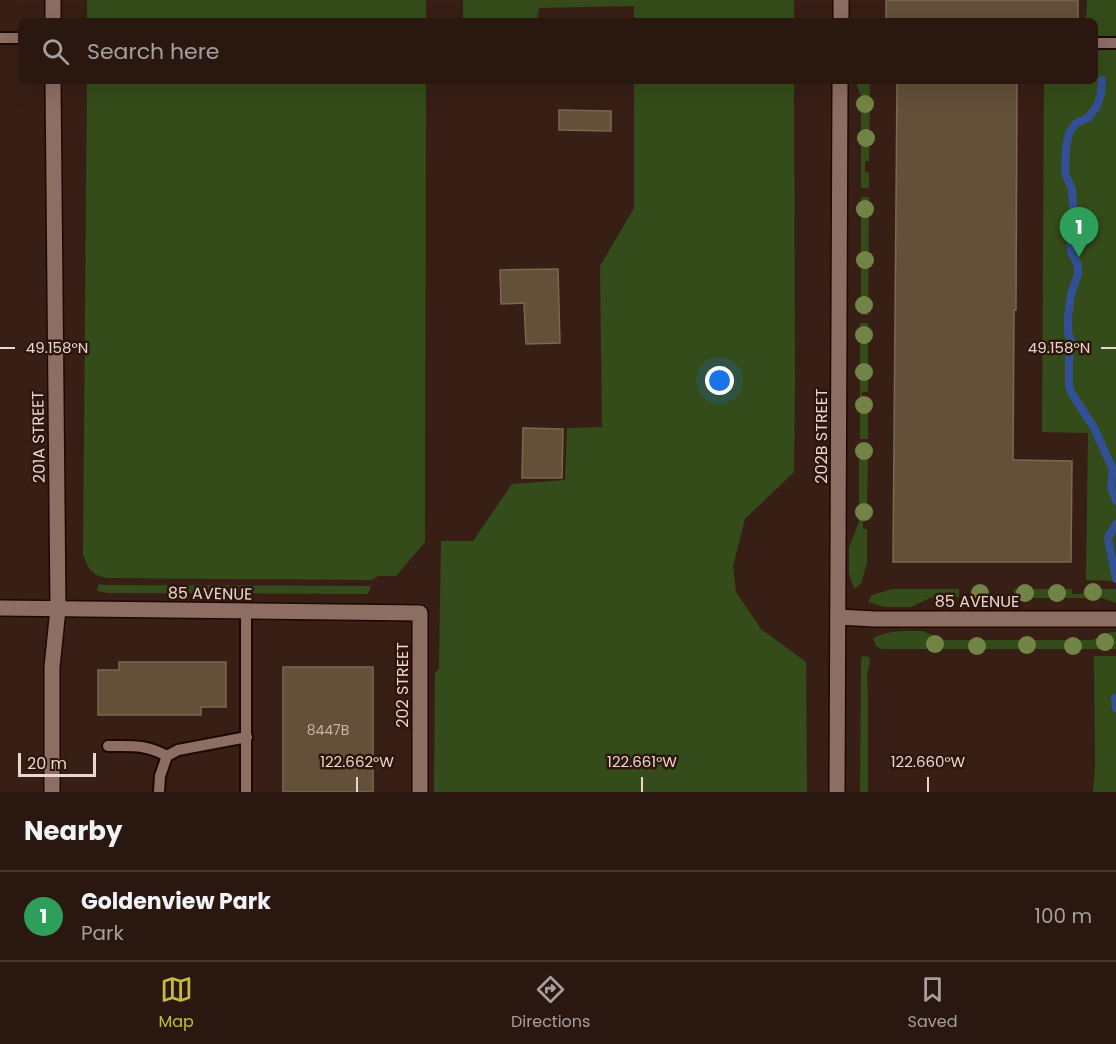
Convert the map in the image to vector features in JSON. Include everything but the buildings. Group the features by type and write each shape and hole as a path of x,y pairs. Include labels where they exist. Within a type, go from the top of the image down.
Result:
{"street":[{"path":"53,0 53,18"},
{"path":"841,0 841,18"},
{"name":"201A STREET","path":"52,792 52,667 58,609 53,84"},
{"name":"202B STREET","path":"837,792 840,84"},
{"name":"85 AVENUE","path":"0,608 420,613"},
{"name":"202 STREET","path":"420,613 420,792"},
{"name":"85 AVENUE","path":"838,617 1116,619"}],"lane":[{"path":"0,38 18,38"},
{"path":"1098,43 1116,43"},
{"path":"246,612 246,792"},
{"path":"159,792 160,776 166,756 178,750 247,737"},
{"path":"108,746 142,746 166,756"}],"green space":[{"path":"87,0 426,0 426,18 87,18"},
{"path":"463,0 794,0 794,18 634,18 634,6 539,8 537,18 463,18"},
{"path":"1087,0 1116,0 1116,581 1086,580 1088,433 1042,432 1044,84 1098,84 1098,18 1086,18"},
{"path":"87,84 426,84 425,542 396,576 378,576 372,580 106,578 93,573 83,555"},
{"path":"634,84 794,84 794,472 745,519 733,566 736,592 761,629 806,662 807,792 434,792 435,673 439,668 441,541 473,541 512,484 565,480 567,428 602,427 600,266 634,208"},
{"path":"856,84 870,84 869,161 865,161 865,172 869,173 869,188 861,188 861,96"},
{"path":"861,197 869,197 868,315 861,315"},
{"path":"860,323 868,323 868,392 862,392 862,397 868,398 868,439 860,439"},
{"path":"859,448 868,448 867,518 863,519 863,529 867,529 867,562 861,584 854,589 849,574 849,547 859,522"},
{"path":"99,584 371,586 368,594 108,593 97,591"},
{"path":"892,589 959,589 959,597 930,598 911,607 885,607 868,602 872,595"},
{"path":"1014,589 1072,589 1072,594 1083,594 1084,589 1116,589 1116,603 1102,598 1014,598"},
{"path":"922,631 944,640 1092,640 1116,632 1116,649 881,649 876,646 873,638 891,632"},
{"path":"862,656 869,657 870,662 867,675 868,792 860,792"},
{"path":"1094,656 1116,656 1116,792 1093,792 1095,769"}],"waterway":[{"path":"1102,80 1097,106 1088,118 1076,123 1069,133 1066,147 1065,173 1072,189 1074,219 1071,252 1078,265 1068,318 1068,332 1072,344 1069,359 1069,385 1094,428 1113,469 1111,487 1116,501"},
{"path":"1116,524 1108,538 1116,579"},
{"path":"1115,698 1116,708"}],"place":[{"name":"Goldenview Park","path":"1079,257"}]}
